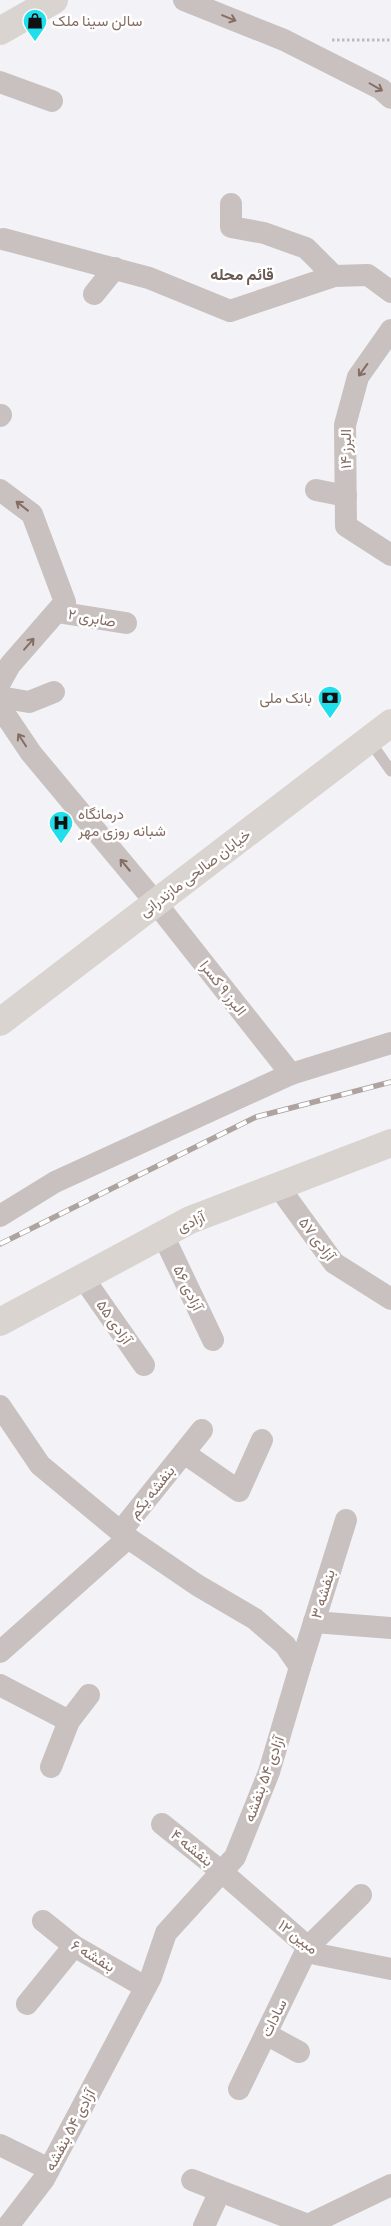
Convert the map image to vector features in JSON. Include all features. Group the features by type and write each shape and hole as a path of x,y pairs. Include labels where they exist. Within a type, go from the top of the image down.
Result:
{"main road":[{"path":"0,30 54,0"},
{"name":"خیابان صالحی مازندرانی","path":"0,1022 391,723"},
{"name":"آزادی","path":"0,1322 84,1279 190,1220 391,1143"}],"street":[{"path":"184,0 284,40 381,89 391,98"},
{"path":"0,82 52,101"},
{"path":"231,204 231,227 264,233 306,248 334,276"},
{"path":"3,240 149,278 230,311 334,276 368,276 391,292"},
{"path":"94,294 115,268"},
{"name":"البرز ۱۴","path":"391,330 358,377 345,425 346,496 341,531 391,555"},
{"path":"0,490 32,514 65,602 10,665 0,683"},
{"path":"316,490 346,496"},
{"name":"صابری ۲","path":"57,612 126,624"},
{"path":"0,697 29,702 54,692"},
{"name":"البرز ۹ کسرا","path":"0,706 31,753 156,902 291,1074"},
{"path":"0,1216 56,1182 291,1074 391,1043"},
{"name":"آزادی ۵۷","path":"278,1186 334,1263 391,1299"},
{"name":"آزادی ۵۶","path":"163,1235 214,1340"},
{"name":"آزادی ۵۵","path":"84,1279 144,1365"},
{"path":"0,1406 40,1465 124,1535 197,1585 255,1619 285,1645 300,1667"},
{"name":"بنفشه یکم","path":"0,1652 124,1535 202,1430"},
{"name":"بنفشه یکم","path":"184,1453 239,1491 262,1440"},
{"name":"بنفشه ۳","path":"300,1667 346,1520"},
{"path":"314,1622 391,1628"},
{"name":"آزادی ۵۴ بنفشه","path":"8,2226 50,2169 146,1987 166,1933 235,1857 270,1772 300,1667"},
{"path":"0,1685 69,1721"},
{"path":"51,1767 69,1721 89,1695"},
{"name":"بنفشه ۴","path":"162,1824 222,1872"},
{"name":"مبین ۱۲","path":"222,1872 316,1954 391,1969"},
{"name":"سادات","path":"239,2089 308,1947 361,1895"},
{"name":"بنفشه ۶","path":"43,1921 74,1946 146,1987"},
{"path":"26,2004 74,1946"},
{"path":"266,2034 299,2052"},
{"path":"0,2145 50,2169"},
{"path":"192,2180 308,2225 391,2185"},
{"path":"204,2226 220,2191"}],"lane":[{"path":"369,740 391,772"}],"path":[{"path":"323,40 391,40"}],"railway":[{"path":"0,1244 256,1117 391,1082"}],"place":[{"name":"سالن سینا ملک","path":"35,42"},
{"name":"بانک ملی","path":"330,719"},
{"name":"درمانگاه شبانه روزی مهر","path":"61,844"}],"district":[{"name":"قائم محله","path":"242,274"}]}
